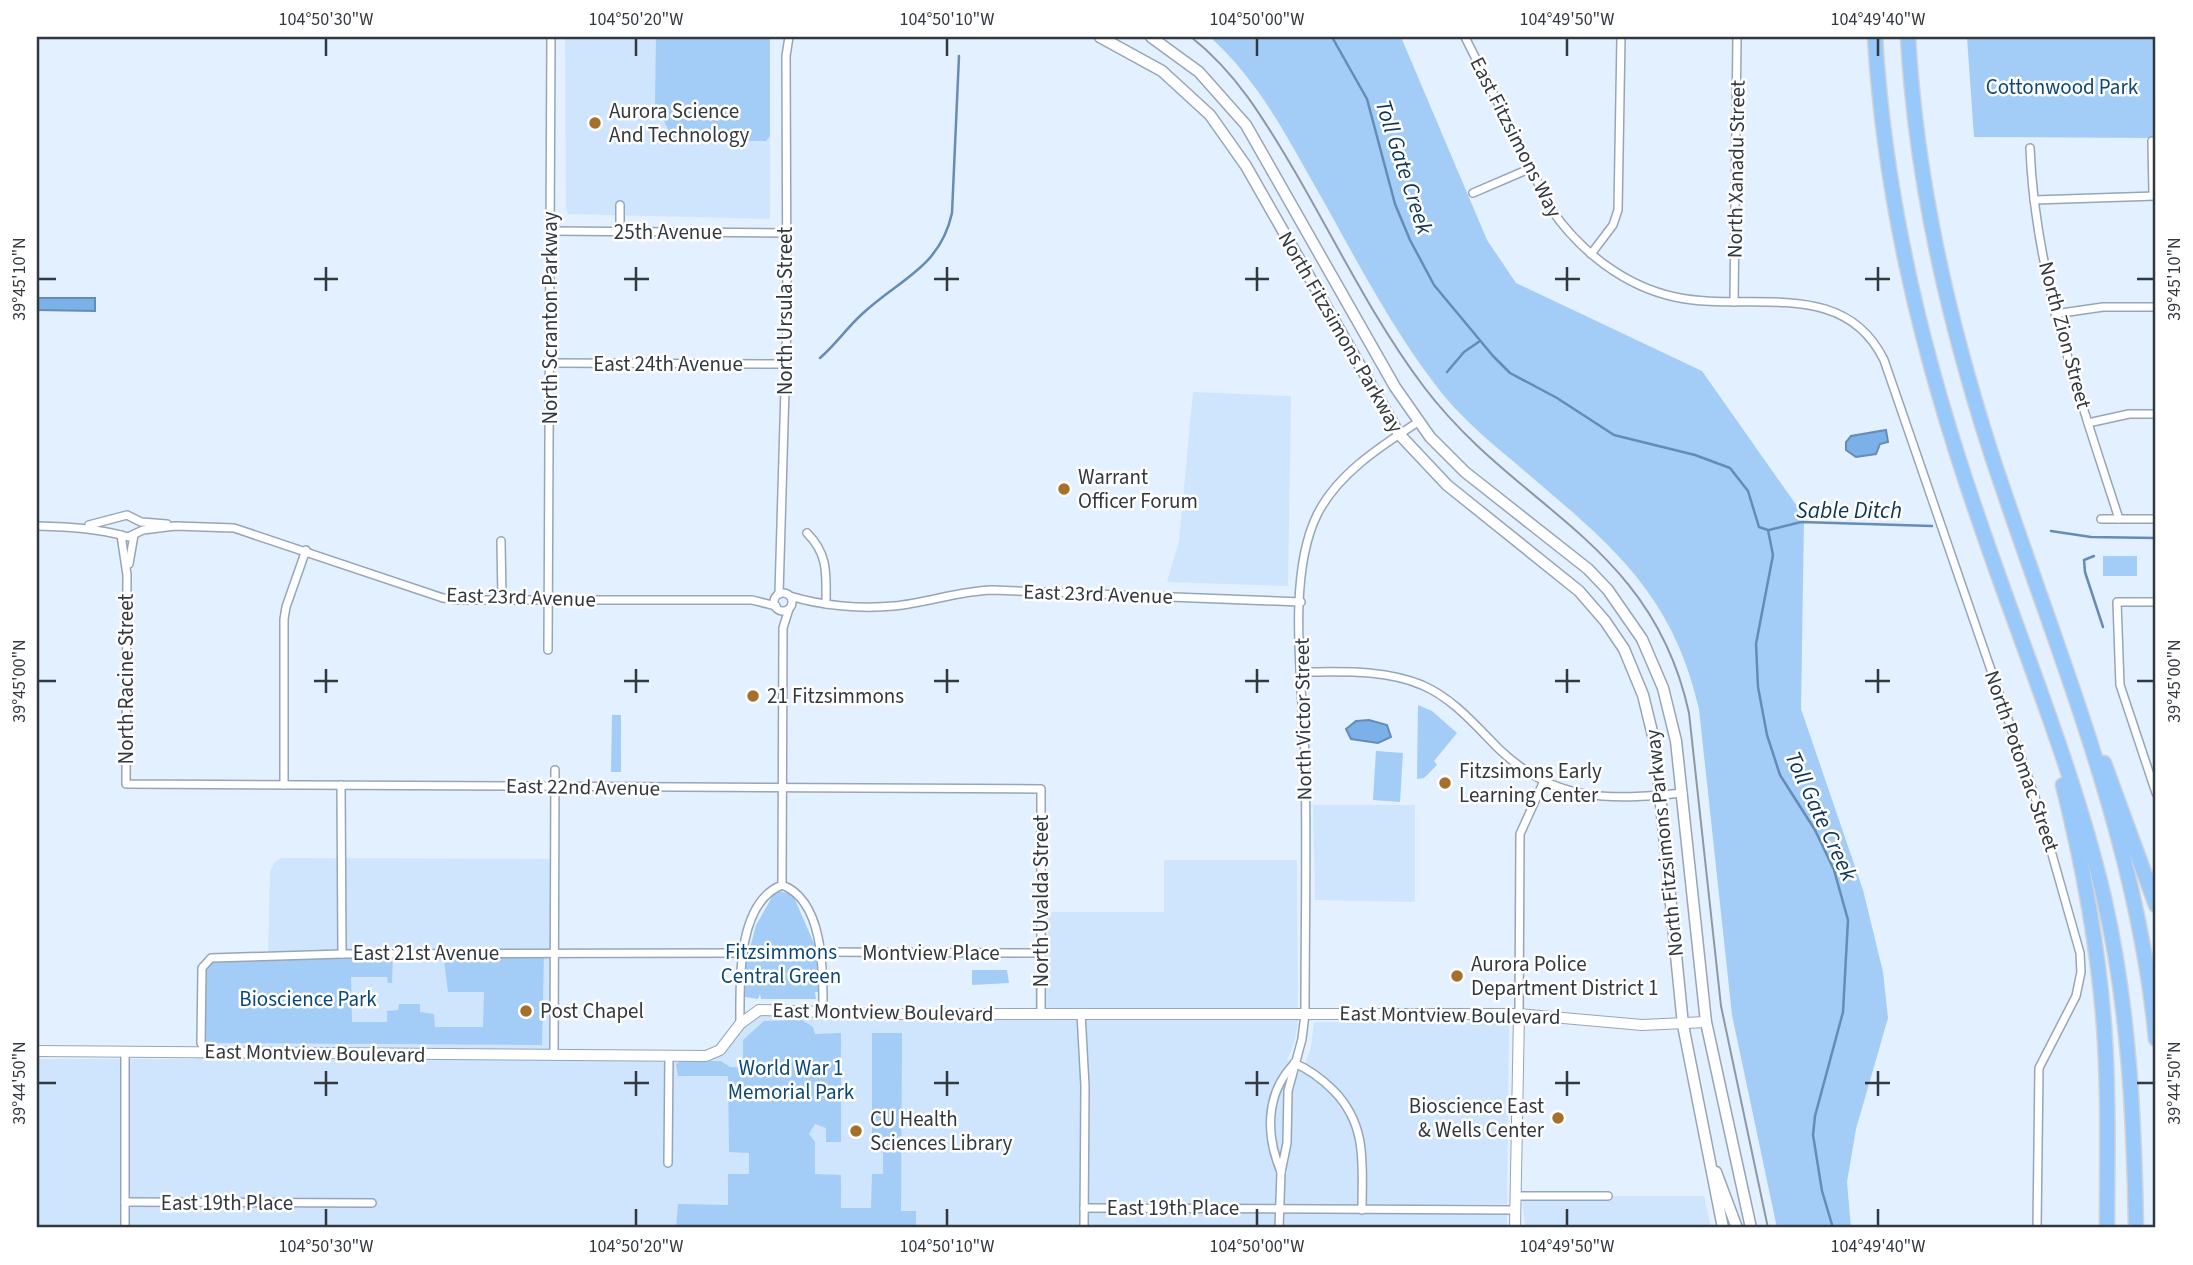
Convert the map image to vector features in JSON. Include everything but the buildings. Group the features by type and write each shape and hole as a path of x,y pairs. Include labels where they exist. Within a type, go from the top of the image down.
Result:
{"highway":[{"path":"1875,37 1890,182 1919,324 1954,447 2081,814 2113,940 2130,1065 2136,1228"},
{"path":"1908,37 1921,169 1945,291 1991,451 2060,655 2127,872 2148,971 2156,1039"},
{"path":"2060,655 2122,809 2156,905"},
{"path":"2031,673 2080,856 2098,962 2106,1065 2107,1228"}],"main road":[{"name":"North Fitzsimons Parkway","path":"1100,37 1162,71 1195,99 1222,130 1399,434 1447,485 1564,577 1605,621 1624,649 1643,695 1655,744 1683,1025 1704,1143 1723,1228"},
{"name":"North Fitzsimons Parkway","path":"1151,37 1199,72 1227,100 1246,125 1418,422 1465,472 1588,569 1630,619 1653,660 1668,703 1682,793 1706,1022 1751,1228"},
{"path":"1704,1143 1737,1228"}],"street":[{"name":"North Scranton Parkway","path":"548,650 551,37"},
{"name":"North Ursula Street","path":"777,608 782,573 786,364 786,49 783,37"},
{"name":"North Ursula Street","path":"786,49 789,37"},
{"name":"East Fitzsimons Way","path":"1465,37 1529,169 1560,223 1591,254 1629,280 1657,292 1695,300 1803,304 1844,316"},
{"path":"1591,254 1613,225 1620,200 1621,37"},
{"name":"North Xanadu Street","path":"1734,302 1737,37"},
{"path":"2034,200 2155,195 2152,141"},
{"name":"North Zion Street","path":"2030,148 2034,200 2055,314 2119,519"},
{"path":"1473,194 1529,169"},
{"path":"620,205 620,232"},
{"name":"25th Avenue","path":"550,231 786,233"},
{"path":"2055,314 2103,307 2156,307"},
{"name":"North Potomac Street","path":"1844,316 1868,334 1888,369 2040,812 2077,937 2082,966 2078,989 2039,1068 2037,1228"},
{"name":"East 24th Avenue","path":"550,363 786,364"},
{"path":"2088,423 2129,414 2156,414"},
{"name":"North Victor Street","path":"1279,1228 1281,1172 1287,1143 1288,1091 1305,1014 1305,768 1301,672 1304,552 1320,508 1349,474 1418,422"},
{"path":"37,526 79,527 135,534 137,521 129,515 79,527"},
{"path":"119,519 117,527 120,534"},
{"path":"2101,519 2156,519"},
{"name":"East 23rd Avenue","path":"137,521 175,526 234,528 443,598 752,600 778,595 825,604 891,606 954,593 992,590 1301,602"},
{"name":"East 23rd Avenue","path":"135,534 175,526"},
{"path":"807,533 818,545 825,559 825,604"},
{"name":"North Racine Street","path":"120,534 127,575 126,784"},
{"name":"North Racine Street","path":"127,575 135,534"},
{"path":"501,541 502,600"},
{"path":"284,785 284,619 306,550"},
{"name":"North Ursula Street","path":"782,573 790,596 790,608"},
{"name":"East 23rd Avenue","path":"752,600 777,608 790,608 813,602"},
{"path":"2156,602 2117,602 2117,659 2121,691 2156,793"},
{"path":"740,1024 741,953 764,900 782,885 783,628 777,608"},
{"path":"783,628 790,608"},
{"path":"1301,672 1383,674 1423,686 1457,706 1511,759 1544,781 1574,793 1596,797 1682,793"},
{"path":"554,1056 555,770"},
{"path":"1515,1228 1520,832 1544,781"},
{"name":"East 22nd Avenue","path":"126,784 1041,789"},
{"path":"341,785 342,954"},
{"name":"North Uvalda Street","path":"1041,789 1041,1014"},
{"path":"782,885 791,890 808,910 821,952 823,1011"},
{"name":"Montview Place","path":"821,952 1041,953"},
{"name":"East 21st Avenue","path":"205,1051 201,1043 202,968 205,961 216,957 741,953"},
{"name":"East Montview Boulevard","path":"37,1051 669,1056 715,1053 740,1024 760,1010 1041,1014 1519,1014 1642,1026 1706,1022"},
{"path":"1081,1013 1085,1086 1084,1228"},
{"path":"125,1051 125,1228"},
{"path":"668,1163 669,1056"},
{"name":"North Victor Street","path":"1281,1172 1272,1143 1272,1101 1277,1085 1294,1063"},
{"path":"1294,1063 1318,1075 1355,1117 1362,1140 1362,1210"},
{"path":"1517,1196 1608,1196"},
{"name":"East 19th Place","path":"125,1202 372,1203"},
{"name":"East 19th Place","path":"1084,1208 1515,1210"}],"shaded area":[{"path":"565,37 770,37 770,219 568,214"},
{"path":"37,298 95,298 95,311 37,310"},
{"path":"1193,392 1291,396 1288,586 1167,582 1179,541"},
{"path":"1886,430 1888,442 1880,444 1876,454 1856,457 1846,450 1846,442 1851,436"},
{"path":"1369,720 1387,725 1391,737 1378,743 1351,739 1346,729 1356,721"},
{"path":"1313,805 1415,805 1415,902 1315,900"},
{"path":"281,858 555,859 554,1055 709,1055 750,1014 1035,1013 1036,912 1164,912 1164,860 1297,860 1298,1022 1294,1044 1287,1060 1304,1066 1311,1048 1314,1022 1509,1023 1507,1204 1362,1205 1362,1214 1507,1214 1507,1228 37,1228 37,1059 195,1059 201,1043 268,957 270,872 274,863"},
{"path":"1522,1196 1704,1196 1711,1228 1525,1228"}],"green space":[{"path":"656,37 770,38 770,136 766,141 664,140 663,134 669,131 655,103"},
{"path":"1210,37 1401,37 1487,240 1516,283 1702,371 1804,516 1801,709 1863,890 1883,972 1888,1018 1856,1129 1847,1182 1851,1228 1777,1228 1732,1015 1699,709 1687,666 1671,629 1629,568 1604,541 1481,434 1443,394 1381,304 1273,113 1238,66"},
{"name":"Cottonwood Park","path":"1967,37 2156,37 2156,138 1974,137"},
{"path":"2103,556 2137,556 2137,576 2103,576"},
{"path":"1418,705 1432,711 1457,733 1434,761 1437,765 1424,778 1417,779"},
{"path":"612,715 621,715 621,772 611,772"},
{"path":"1376,751 1403,753 1400,802 1373,800"},
{"name":"Fitzsimmons Central Green","path":"779,891 793,895 816,948 816,999 761,999 760,994 758,999 745,997 746,948 750,948 756,925 771,899 770,896"},
{"name":"Bioscience Park","path":"443,953 544,953 542,1045 201,1043 205,961 393,954 392,983 388,983 387,977 351,977 352,1022 387,1022 387,1011 398,1010 399,1004 420,1004 420,1012 434,1014 435,1027 483,1027 484,992 448,992"},
{"path":"972,970 1007,970 1009,983 972,985"},
{"name":"World War 1 Memorial Park","path":"802,1020 813,1027 815,1034 841,1033 841,1142 826,1142 826,1128 815,1124 809,1134 815,1142 815,1174 841,1175 841,1208 871,1208 872,1174 883,1174 883,1142 872,1142 872,1033 902,1033 901,1211 916,1211 916,1228 676,1228 678,1204 728,1205 728,1174 749,1174 749,1153 729,1152 728,1076 678,1076 676,1064 681,1061 721,1061 730,1067 743,1068 743,1040 764,1021"}],"waterway":[{"name":"Toll Gate Creek","path":"1332,37 1367,99 1395,204 1410,240 1434,285 1493,356 1510,373 1557,398 1614,435 1695,455 1730,468 1748,491 1759,527 1768,530 1773,555 1756,644 1758,687 1767,735 1780,775 1815,830 1834,870 1848,920 1843,1012 1815,1116 1813,1135 1822,1191 1833,1228"},
{"path":"820,358 861,315 928,260 946,232 952,213 959,56"},
{"path":"1447,372 1464,352 1480,341"},
{"name":"Sable Ditch","path":"1769,530 1801,522 1932,526"},
{"name":"Sable Ditch","path":"2051,531 2091,537 2156,538"},
{"path":"2094,556 2084,560 2085,572 2103,627"}],"tram line":[{"path":"1191,37 1222,66 1261,116 1372,308 1424,387 1499,466 1577,532 1613,567 1645,607 1671,655 1689,713 1721,1006 1768,1228"}],"place":[{"name":"Aurora Science And Technology","path":"595,123"},
{"name":"Warrant Officer Forum","path":"1064,489"},
{"name":"21 Fitzsimmons","path":"753,696"},
{"name":"Fitzsimons Early Learning Center","path":"1445,783"},
{"name":"Aurora Police Department District 1","path":"1457,976"},
{"name":"Post Chapel","path":"526,1011"},
{"name":"Bioscience East & Wells Center","path":"1558,1118"},
{"name":"CU Health Sciences Library","path":"856,1131"}]}
